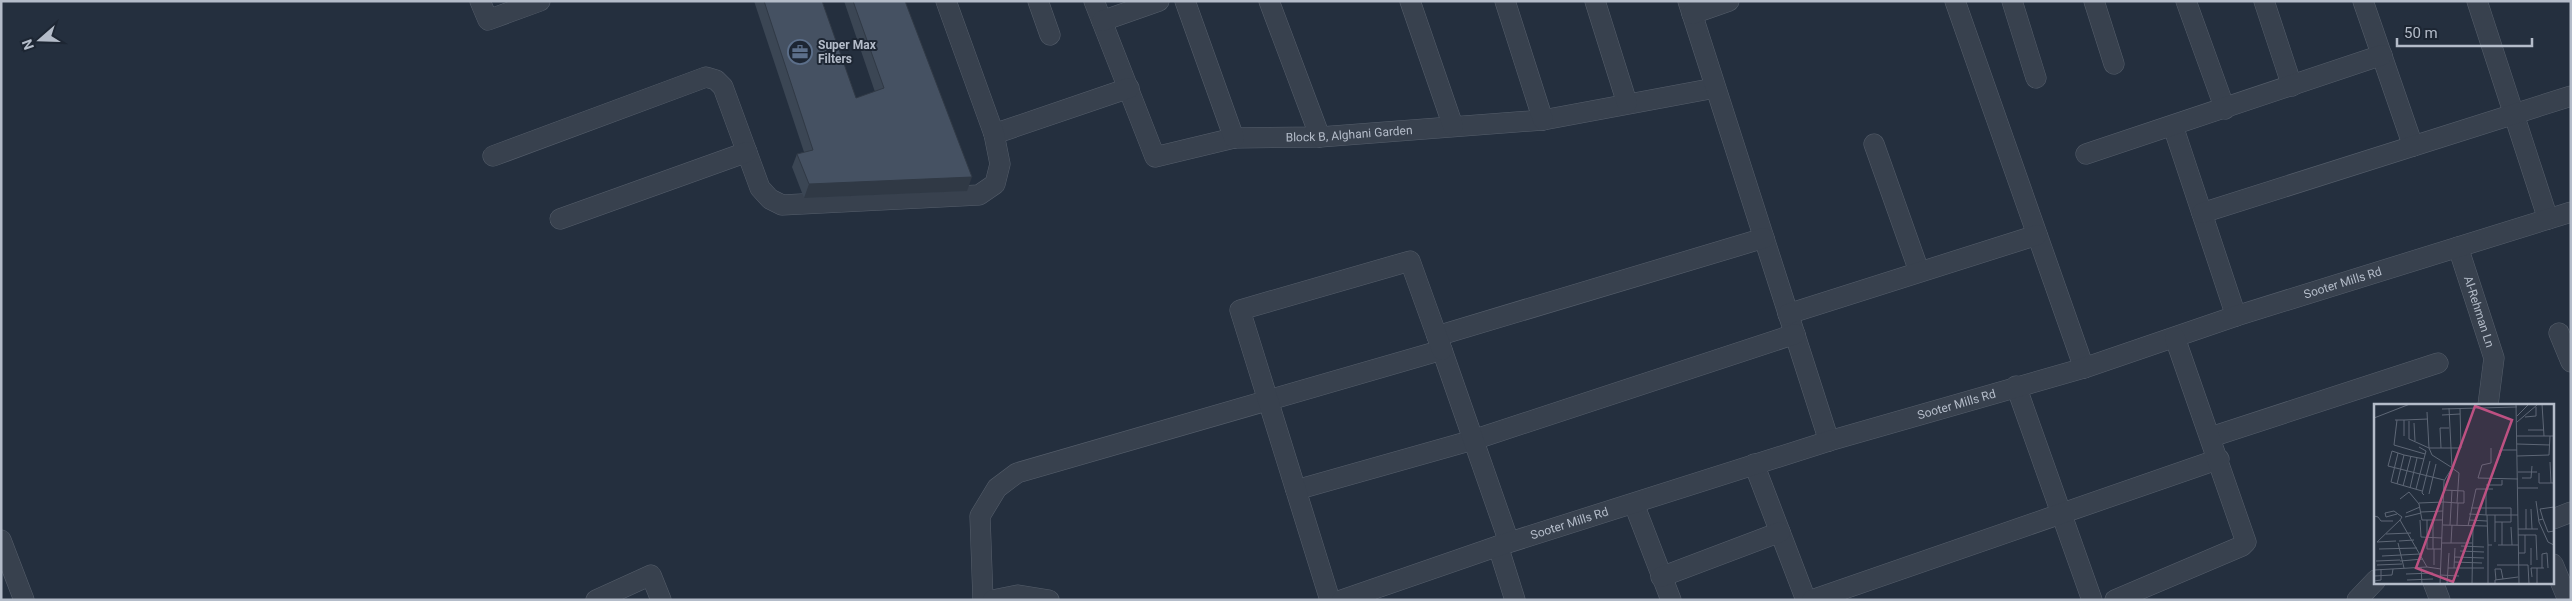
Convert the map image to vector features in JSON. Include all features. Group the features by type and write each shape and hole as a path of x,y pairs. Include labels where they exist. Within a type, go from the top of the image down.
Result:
{"street":[{"path":"480,1 488,20 540,1"},
{"path":"493,156 706,77 716,80 723,87 760,188 770,199 782,205 978,195 995,184 1000,164 994,134 946,1"},
{"path":"1038,1 1050,35"},
{"path":"994,134 1129,88 1094,1"},
{"path":"1102,21 1159,1"},
{"path":"1185,1 1234,138"},
{"path":"1269,1 1320,136"},
{"path":"1410,1 1453,126"},
{"path":"1504,1 1543,120"},
{"path":"1595,1 1628,103"},
{"path":"1729,1 1690,8 1829,441"},
{"path":"1956,1 2084,368"},
{"path":"2012,1 2036,78"},
{"path":"2094,1 2114,64"},
{"path":"2186,1 2224,109"},
{"path":"2264,1 2292,86"},
{"path":"2363,1 2413,146"},
{"path":"2477,1 2548,219"},
{"path":"2086,154 2382,55"},
{"name":"Block B, Alghani Garden","path":"1129,88 1155,157 1234,138 1320,136 1543,120 1715,88"},
{"path":"2202,213 2571,96"},
{"path":"2173,126 2236,316"},
{"path":"1874,144 1919,271"},
{"path":"560,219 747,152"},
{"name":"Sooter Mills Rd","path":"1342,600 1504,544 1634,504 1754,464 2016,386 2084,368 2236,316 2571,212"},
{"path":"1788,314 1919,271 2038,235"},
{"path":"983,600 980,516 997,488 1018,473 1268,400 1764,238"},
{"name":"Al-Rehman Ln","path":"2458,247 2494,358 2488,404"},
{"path":"1330,600 1240,310 1410,261 1473,440 1504,544 1515,600"},
{"path":"2559,333 2571,362"},
{"path":"1296,490 1473,440 1795,334"},
{"path":"2115,600 2242,546 2246,542 2219,459 2175,338"},
{"path":"2211,437 2438,363"},
{"path":"2016,386 2092,600"},
{"path":"1812,600 2219,459"},
{"path":"1754,464 1806,600"},
{"path":"1634,504 1671,600"},
{"path":"2554,519 2571,512"},
{"path":"1662,577 1780,532"},
{"path":"1,540 24,600"},
{"path":"2554,566 2568,600"},
{"path":"596,600 651,575 661,600"},
{"path":"2357,600 2374,582"},
{"path":"2433,584 2440,600"},
{"path":"993,600 1018,595 1049,600"}],"building":[{"name":"Super Max Filters","path":"764,1 822,1 856,98 884,88 853,1 905,1 972,177 809,184 797,154 813,150"}],"place":[{"name":"Super Max Filters","path":"800,52"}]}
